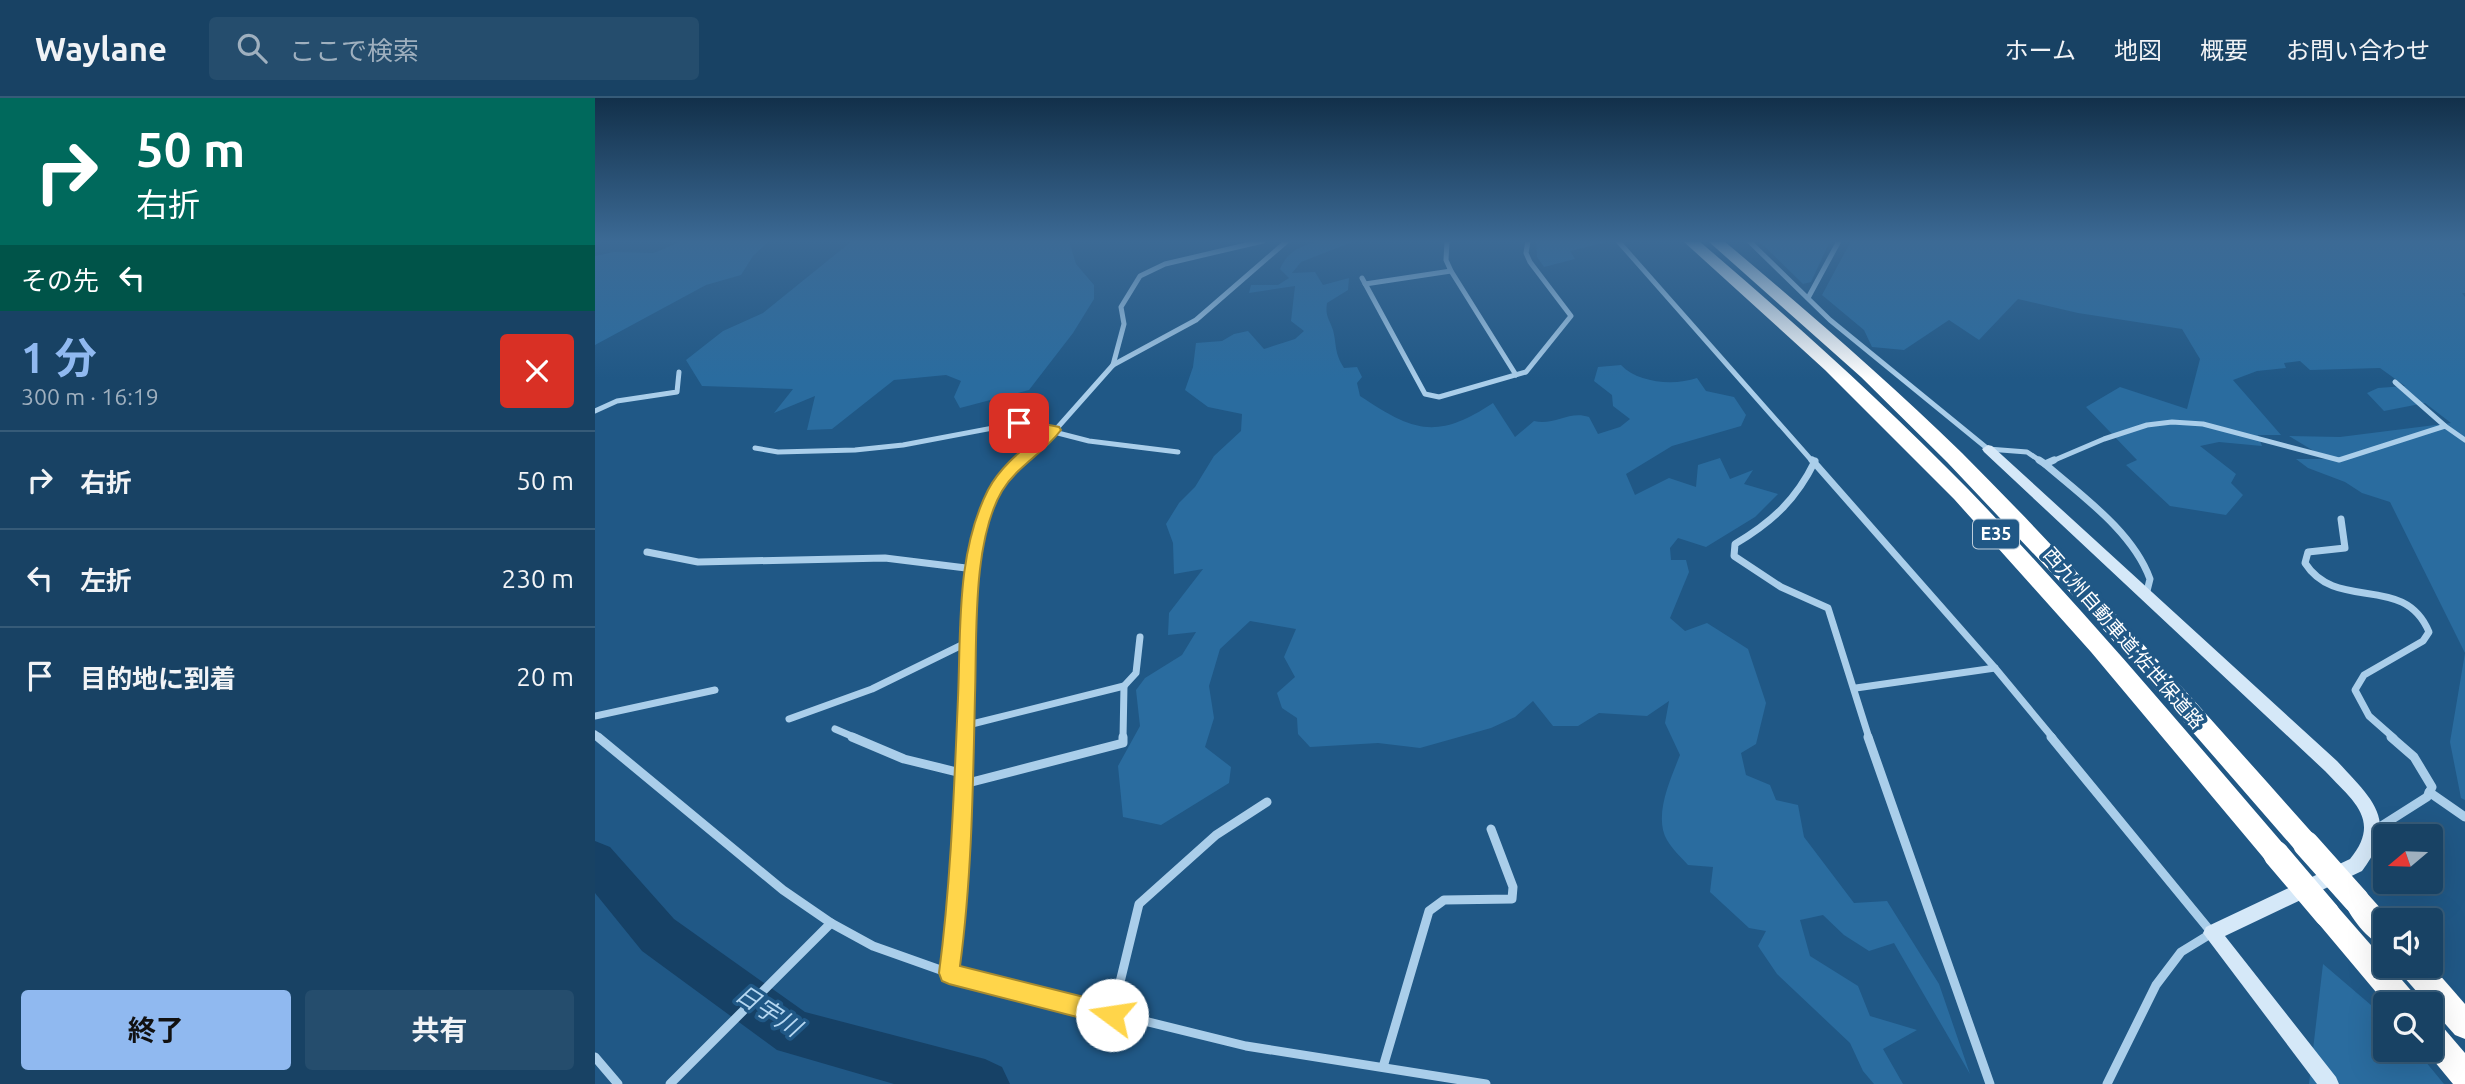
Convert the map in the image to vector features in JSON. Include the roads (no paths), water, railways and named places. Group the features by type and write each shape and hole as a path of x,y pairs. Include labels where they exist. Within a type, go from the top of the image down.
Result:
{"highway":[{"name":"西九州自動車道;佐世保道路","path":"1743,287 1796,333 1915,447 2114,665 2394,992"},
{"name":"西九州自動車道;佐世保道路","path":"1768,287 1849,358 1962,466 2089,600 2373,920"},
{"path":"2424,978 2465,1025"},
{"path":"2443,1049 2465,1075"}],"street":[{"path":"1113,365 1123,324 1121,307 1133,287"},
{"path":"949,973 959,897 974,569 981,525 995,490 1018,461 1054,430 1113,365 1196,320 1234,287"},
{"path":"1367,287 1425,394 1439,397 1526,372 1571,316 1549,287"},
{"path":"1461,287 1516,375"},
{"path":"1659,287 1995,668 2212,933 2329,1084"},
{"path":"1797,287 1830,320 1988,449 2331,766 2364,802 2373,825"},
{"path":"1808,298 1814,287"},
{"path":"595,411 617,401 677,392 679,372"},
{"path":"2395,382 2465,440"},
{"path":"2045,464 2104,439 2147,425 2172,422 2203,424 2339,460 2445,426"},
{"path":"755,448 778,452 855,450 903,445 1019,423 1115,446 1178,452"},
{"path":"1988,449 2027,452 2093,503 2142,562 2150,579 2146,595"},
{"path":"1815,461 1800,495 1765,527 1735,544 1734,556 1781,587 1828,608 1856,688 1888,799 1990,1084"},
{"path":"2341,519 2345,548 2308,552 2305,563 2314,577 2331,585 2387,596 2411,605 2426,620 2429,632 2423,641 2364,675 2355,690 2359,705 2374,723 2409,751 2432,787 2427,797 2384,824"},
{"path":"647,552 698,562 885,558 974,569"},
{"path":"968,725 1124,686 1136,673 1140,637"},
{"path":"789,719 873,688 970,641"},
{"path":"1856,688 1995,668"},
{"path":"964,784 1123,743 1124,686"},
{"path":"595,716 715,690"},
{"path":"835,729 904,758 965,774"},
{"path":"595,734 783,890 831,923 873,946 949,973 1246,1046 1486,1084"},
{"path":"2429,792 2465,817"},
{"path":"1112,1015 1139,904 1216,835 1267,802"},
{"path":"1384,1067 1429,911 1444,900 1512,900 1513,887 1491,829"},
{"path":"2107,1084 2156,985 2181,952 2212,933 2356,865 2371,850 2373,840"},
{"path":"670,1084 831,923"},
{"path":"595,1057 618,1084"}],"waterway":[{"name":"日宇川","path":"595,861 658,935 794,1033 985,1084"}]}
